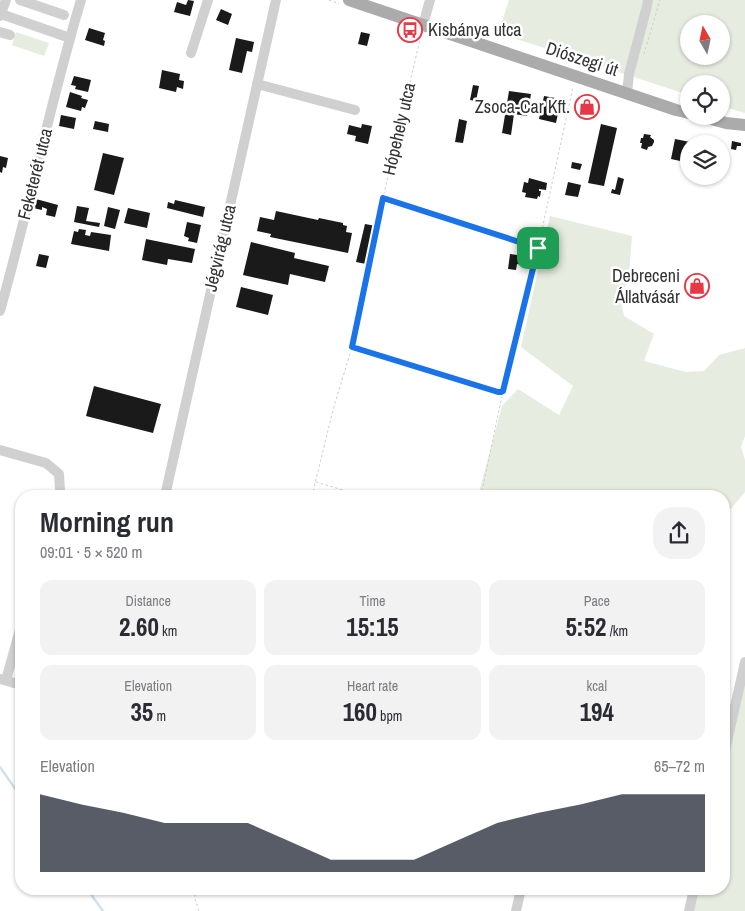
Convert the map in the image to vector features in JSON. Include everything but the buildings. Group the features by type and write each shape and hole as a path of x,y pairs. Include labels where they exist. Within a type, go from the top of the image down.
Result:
{"main road":[{"name":"Diószegi út","path":"350,0 680,110"},
{"path":"730,124 745,126"}],"street":[{"path":"6,0 0,15 70,38"},
{"path":"20,0 64,15"},
{"name":"Feketerét utca","path":"0,311 4,281 81,0"},
{"path":"191,53 208,0"},
{"name":"Jégvirág utca","path":"166,490 276,0"},
{"path":"423,25 430,0"},
{"path":"627,93 629,74 648,0"},
{"path":"257,84 355,110"},
{"path":"0,450 46,463 58,474 60,490"},
{"path":"15,644 3,679 15,683"},
{"path":"730,714 745,662"},
{"path":"516,911 520,895"},
{"path":"689,911 693,895"}],"path":[{"name":"Hópehely utca","path":"313,490 333,410 352,347 383,198 423,25"},
{"path":"482,490 503,391 538,248 576,76"},
{"path":"383,198 538,248"},
{"path":"352,347 498,392 503,391"},
{"path":"315,482 342,490"},
{"path":"195,895 199,911"}],"shaded area":[{"path":"509,0 745,0 745,113 730,109 730,75 680,75 680,92 498,33"},
{"path":"16,32 49,43 44,56 12,45"},
{"path":"550,216 632,236 629,274 621,301 624,316 654,334 644,361 686,372 704,371 719,355 745,348 745,436 741,447 745,460 745,492 730,510 730,490 480,490 502,406 518,389 559,415 573,386 521,347"},
{"path":"745,674 745,911 693,911 696,895 730,895 730,743"}],"waterway":[{"path":"0,767 15,788"},
{"path":"91,895 103,911"}],"place":[{"name":"Kisbánya utca","path":"410,30"},
{"name":"Zsoca-Car Kft.","path":"587,107"},
{"name":"Debreceni Állatvásár","path":"697,286"}],"route":[{"path":"383,198 538,248 503,391 498,392 352,347 383,198"}]}
